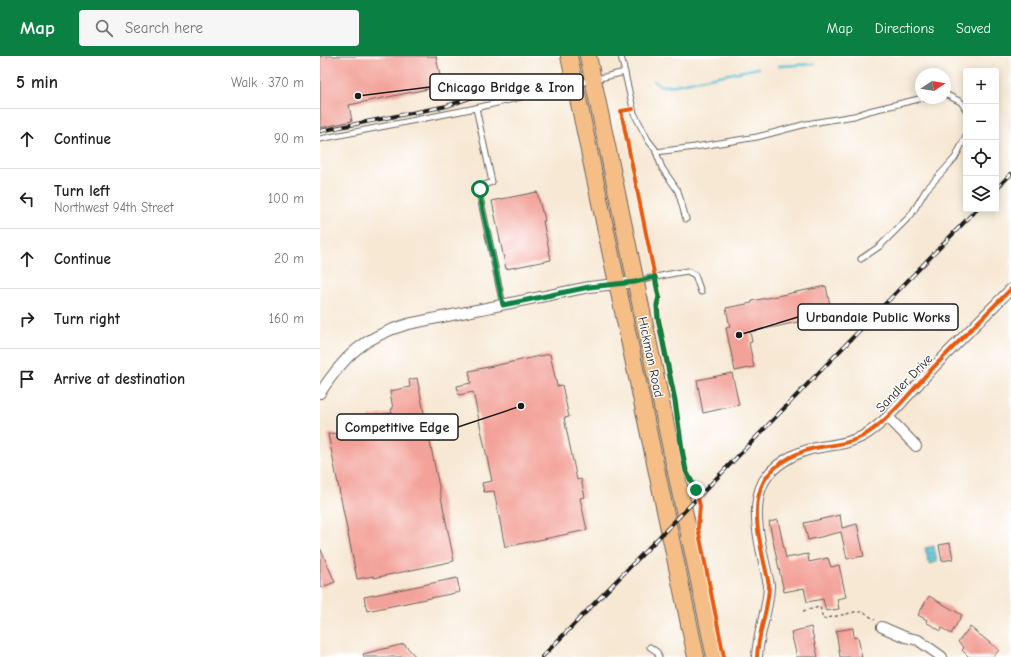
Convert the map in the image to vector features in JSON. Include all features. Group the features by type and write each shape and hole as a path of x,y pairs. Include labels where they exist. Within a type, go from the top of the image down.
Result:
{"main road":[{"name":"Hickman Road","path":"569,56 696,657"},
{"name":"Hickman Road","path":"588,56 715,657"}],"street":[{"path":"320,393 336,369 349,355 375,336 392,329 408,324 589,287 635,282"},
{"name":"Sandler Drive","path":"757,657 758,640 769,596 769,585 756,518 758,499 764,481 777,467 789,458 809,450 848,442 863,436 888,417 930,371 1011,289"},
{"path":"888,417 916,446"},
{"path":"882,627 905,637 918,640 942,657"}],"lane":[{"path":"621,56 634,113 656,152 662,168 678,191 686,219"},
{"path":"320,139 476,108 625,72"},
{"path":"951,97 961,102 963,105"},
{"path":"656,152 695,148 756,137 806,124 854,116 915,100"},
{"path":"476,108 492,182 482,186 479,192 503,305"},
{"path":"861,259 880,246 911,215 926,190 955,158 964,140"},
{"path":"635,282 687,271 694,275 702,292"},
{"path":"650,647 657,652 659,657"}],"path":[{"path":"803,611 820,607 823,619 855,612 864,612 871,616 882,627"}],"water":[{"path":"934,546 937,562 929,564 925,548"}],"building":[{"path":"320,56 436,56 442,86 349,105 352,121 320,128"},
{"path":"537,192 545,221 543,221 551,260 506,269 492,201"},
{"path":"826,286 832,315 750,332 752,342 749,343 754,367 735,371 726,328 730,327 726,308 752,303 752,301"},
{"path":"550,354 557,386 562,385 569,417 564,418 577,480 581,479 585,497 580,498 587,530 505,547 494,491 484,492 482,483 492,481 473,392 459,395 457,386 471,383 469,371"},
{"path":"732,373 739,405 703,413 697,380"},
{"path":"417,378 454,561 374,578 374,576 357,579 328,434 336,433 337,440 373,433 369,417 392,413 391,409 393,409 390,391 410,387 409,380"},
{"path":"840,515 842,528 857,524 864,556 847,559 841,532 808,540 804,523"},
{"path":"778,520 786,558 808,554 809,562 828,558 831,567 839,565 846,597 837,599 839,609 826,611 823,599 807,602 804,588 784,592 769,522"},
{"path":"950,543 953,559 942,561 939,545"},
{"path":"320,548 335,582 320,588"},
{"path":"457,578 460,592 367,611 364,597"},
{"path":"929,596 962,615 951,634 942,628 941,631 918,615"},
{"path":"811,627 818,657 797,657 791,632"},
{"path":"970,627 999,650 993,657 969,657 962,650 964,648 958,642"},
{"path":"853,628 854,638 858,637 862,657 840,657 836,631"},
{"path":"404,644 416,657 364,657 363,654"}],"waterway":[{"path":"779,66 815,64"},
{"path":"653,81 663,86 675,85 758,68"}],"railway":[{"path":"320,131 447,106 516,80"},
{"path":"999,186 1011,174"},
{"path":"542,657 974,212"}],"cycle path":[{"path":"633,109 621,111 659,297 657,305 658,318 675,401 686,471 696,490 700,506 698,528 724,657"},
{"path":"757,657 759,639 769,594 769,585 758,532 757,505 759,493 768,475 778,465 797,454 811,449 851,441 873,430 899,406 930,371 1011,289"}],"place":[{"name":"Chicago Bridge & Iron","path":"358,96"},
{"name":"Urbandale Public Works","path":"739,335"},
{"name":"Competitive Edge","path":"521,406"}],"route":[{"path":"480,189 479,192 503,305 589,287 635,282 655,277 659,297 657,305 658,318 675,401 686,471 696,490"}]}
